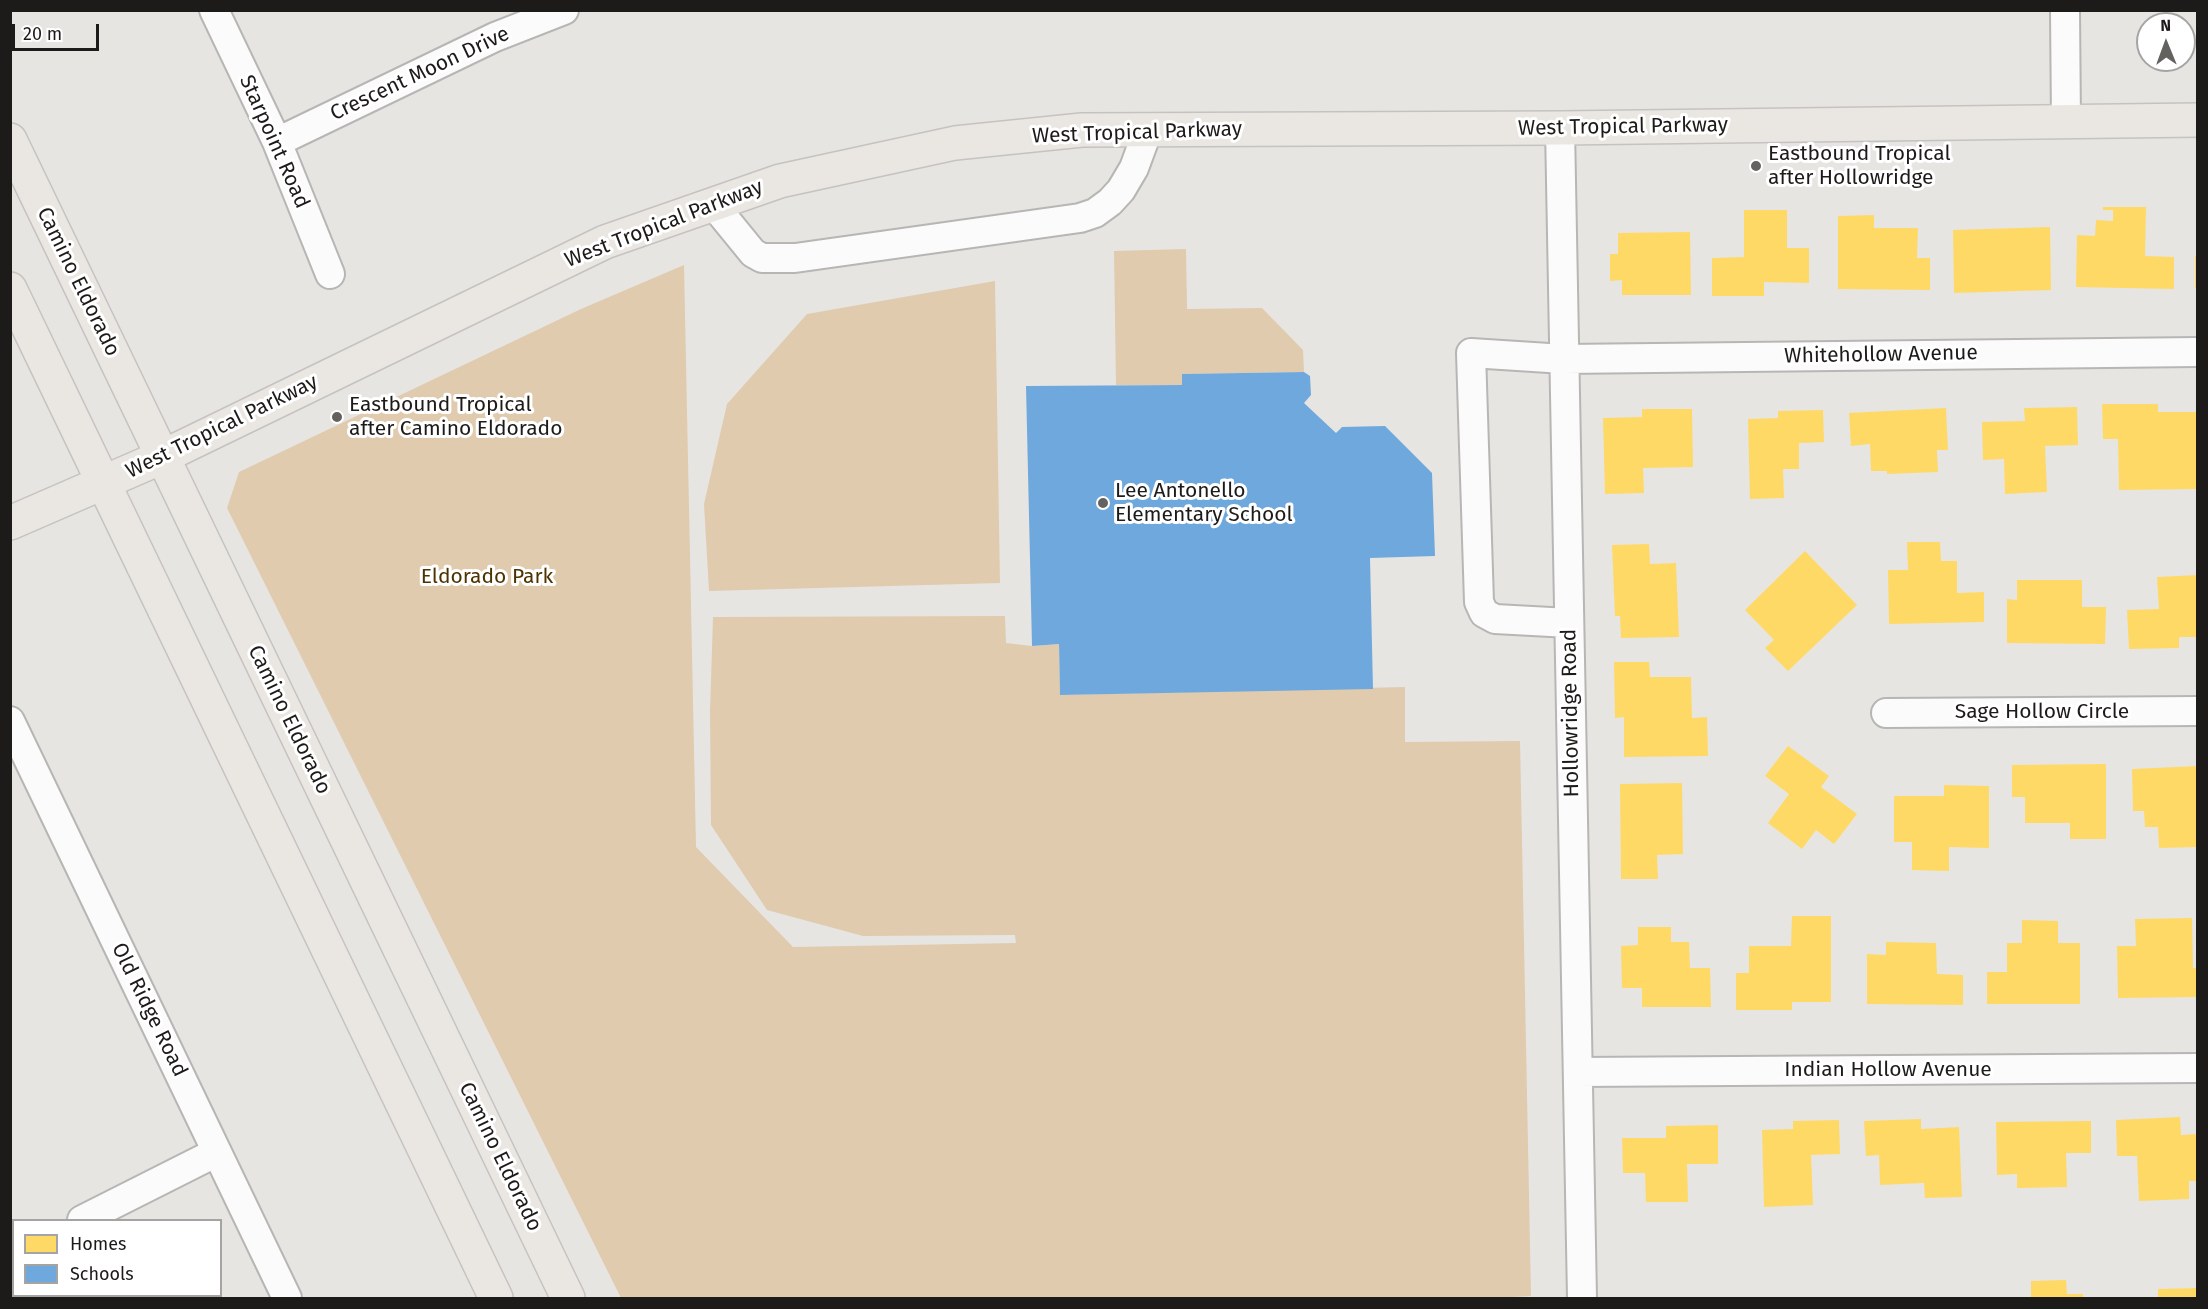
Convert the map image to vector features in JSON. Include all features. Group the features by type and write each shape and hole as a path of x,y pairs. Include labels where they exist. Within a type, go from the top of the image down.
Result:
{"main road":[{"name":"West Tropical Parkway","path":"10,523 162,457 588,249 780,181 955,143 1082,130 1560,128 2198,120"},
{"name":"Camino Eldorado","path":"10,140 568,1299"},
{"path":"10,289 496,1299"}],"street":[{"name":"Starpoint Road","path":"214,10 278,142 330,274"},
{"name":"Crescent Moon Drive","path":"278,142 495,37 564,10"},
{"path":"2065,10 2066,123"},
{"name":"Hollowridge Road","path":"1560,128 1582,1299"},
{"path":"713,204 753,254 762,258 795,258 1080,218 1095,213 1121,190 1134,168 1148,130"},
{"name":"Whitehollow Avenue","path":"1569,623 1494,619 1484,613 1479,602 1471,353 1564,359 2198,352"},
{"name":"Sage Hollow Circle","path":"1886,713 2198,711"},
{"name":"Old Ridge Road","path":"10,721 17,751 217,1152 287,1299"},
{"name":"Indian Hollow Avenue","path":"1578,1072 2198,1068"},
{"path":"86,1219 217,1152"}],"green space":[{"path":"1186,249 1187,309 1262,308 1303,350 1304,372 1182,374 1182,385 1116,385 1114,251"},
{"name":"Eldorado Park","path":"684,265 696,847 793,947 1016,943 1015,935 863,936 767,910 711,825 710,712 713,617 1005,616 1006,643 1032,646 1059,644 1060,695 1405,687 1405,742 1520,741 1531,1296 1495,1298 621,1298 227,508 239,472 581,309"},
{"path":"995,281 1000,583 709,591 704,504 727,404 807,314"}],"building: Homes":[{"path":"2103,207 2146,207 2145,256 2174,257 2174,289 2076,287 2077,235 2095,236 2096,220 2113,221 2113,210 2103,210"},
{"path":"1744,210 1787,210 1787,248 1809,248 1809,283 1764,282 1764,296 1712,296 1712,258 1744,257"},
{"path":"1874,215 1874,228 1918,228 1917,258 1930,258 1930,290 1838,289 1838,216"},
{"path":"2050,227 2051,290 1954,293 1953,230"},
{"path":"1690,232 1691,295 1622,295 1622,280 1610,281 1610,254 1618,254 1618,233"},
{"path":"2195,256 2198,256 2198,288 2195,288"},
{"path":"2102,404 2158,404 2158,412 2197,412 2198,489 2119,490 2118,439 2103,439"},
{"path":"2077,407 2078,445 2045,446 2047,492 2005,494 2004,459 1983,460 1982,422 2025,421 2024,408"},
{"path":"1946,408 1948,450 1937,450 1938,472 1887,474 1887,471 1871,471 1870,444 1851,446 1849,413"},
{"path":"1642,409 1692,409 1693,467 1643,468 1644,493 1605,494 1603,418 1642,417"},
{"path":"1823,410 1824,442 1799,443 1799,469 1783,469 1784,498 1750,499 1748,419 1778,418 1778,411"},
{"path":"1907,542 1940,542 1941,561 1957,561 1957,593 1984,592 1984,622 1889,624 1888,570 1908,570"},
{"path":"1649,544 1650,564 1676,563 1679,637 1621,638 1620,616 1615,616 1612,545"},
{"path":"1805,551 1857,605 1788,671 1765,648 1774,640 1745,610"},
{"path":"2198,575 2198,637 2179,637 2179,648 2129,649 2127,610 2159,609 2157,577"},
{"path":"2017,580 2082,580 2082,607 2106,607 2105,644 2007,643 2007,599 2017,600"},
{"path":"1614,662 1649,662 1650,677 1691,677 1692,718 1707,717 1708,756 1624,757 1624,717 1615,718"},
{"path":"1788,746 1829,776 1821,787 1857,814 1834,844 1816,830 1802,849 1768,823 1789,794 1765,776"},
{"path":"2106,764 2106,839 2070,839 2070,823 2025,823 2025,797 2012,797 2012,765"},
{"path":"2198,766 2198,847 2159,848 2158,827 2145,827 2144,811 2133,811 2132,769"},
{"path":"1682,783 1683,854 1657,855 1658,879 1621,879 1620,784"},
{"path":"1944,785 1989,786 1989,848 1949,847 1949,871 1912,870 1912,842 1894,842 1894,796 1944,796"},
{"path":"1792,916 1831,916 1831,1002 1792,1002 1792,1010 1736,1010 1736,973 1749,973 1749,946 1791,946"},
{"path":"2192,918 2193,968 2198,968 2198,997 2118,998 2117,946 2136,946 2135,919"},
{"path":"2022,920 2058,921 2058,943 2080,943 2080,1004 1987,1004 1987,972 2007,972 2007,943 2022,943"},
{"path":"1638,927 1671,927 1671,942 1689,942 1690,968 1710,968 1711,1007 1642,1007 1642,988 1622,988 1621,946 1638,945"},
{"path":"1886,942 1936,943 1937,974 1963,975 1963,1005 1867,1004 1867,954 1886,955"},
{"path":"2180,1117 2181,1135 2198,1134 2198,1181 2189,1181 2189,1199 2139,1201 2137,1156 2117,1156 2116,1120"},
{"path":"1921,1119 1921,1129 1959,1127 1962,1197 1925,1198 1924,1183 1880,1185 1879,1155 1866,1156 1864,1121"},
{"path":"1839,1120 1840,1154 1811,1155 1813,1205 1764,1207 1762,1130 1793,1129 1793,1121"},
{"path":"2091,1121 2091,1153 2066,1153 2067,1187 2017,1188 2017,1174 1997,1175 1996,1122"},
{"path":"1718,1125 1718,1164 1687,1164 1688,1202 1646,1202 1645,1173 1623,1173 1622,1138 1666,1138 1666,1126"},
{"path":"2066,1280 2067,1294 2083,1294 2083,1298 2031,1298 2031,1281"},
{"path":"2198,1288 2198,1298 2158,1298 2158,1289"}],"building: Schools":[{"path":"1304,372 1310,376 1311,395 1304,403 1336,433 1342,427 1385,426 1432,473 1435,556 1370,558 1373,689 1060,695 1059,644 1032,646 1026,386 1182,385 1182,374"}],"place":[{"name":"Eastbound Tropical after Hollowridge","path":"1756,166"},
{"name":"Eastbound Tropical after Camino Eldorado","path":"337,417"},
{"name":"Lee Antonello Elementary School","path":"1103,503"}]}
